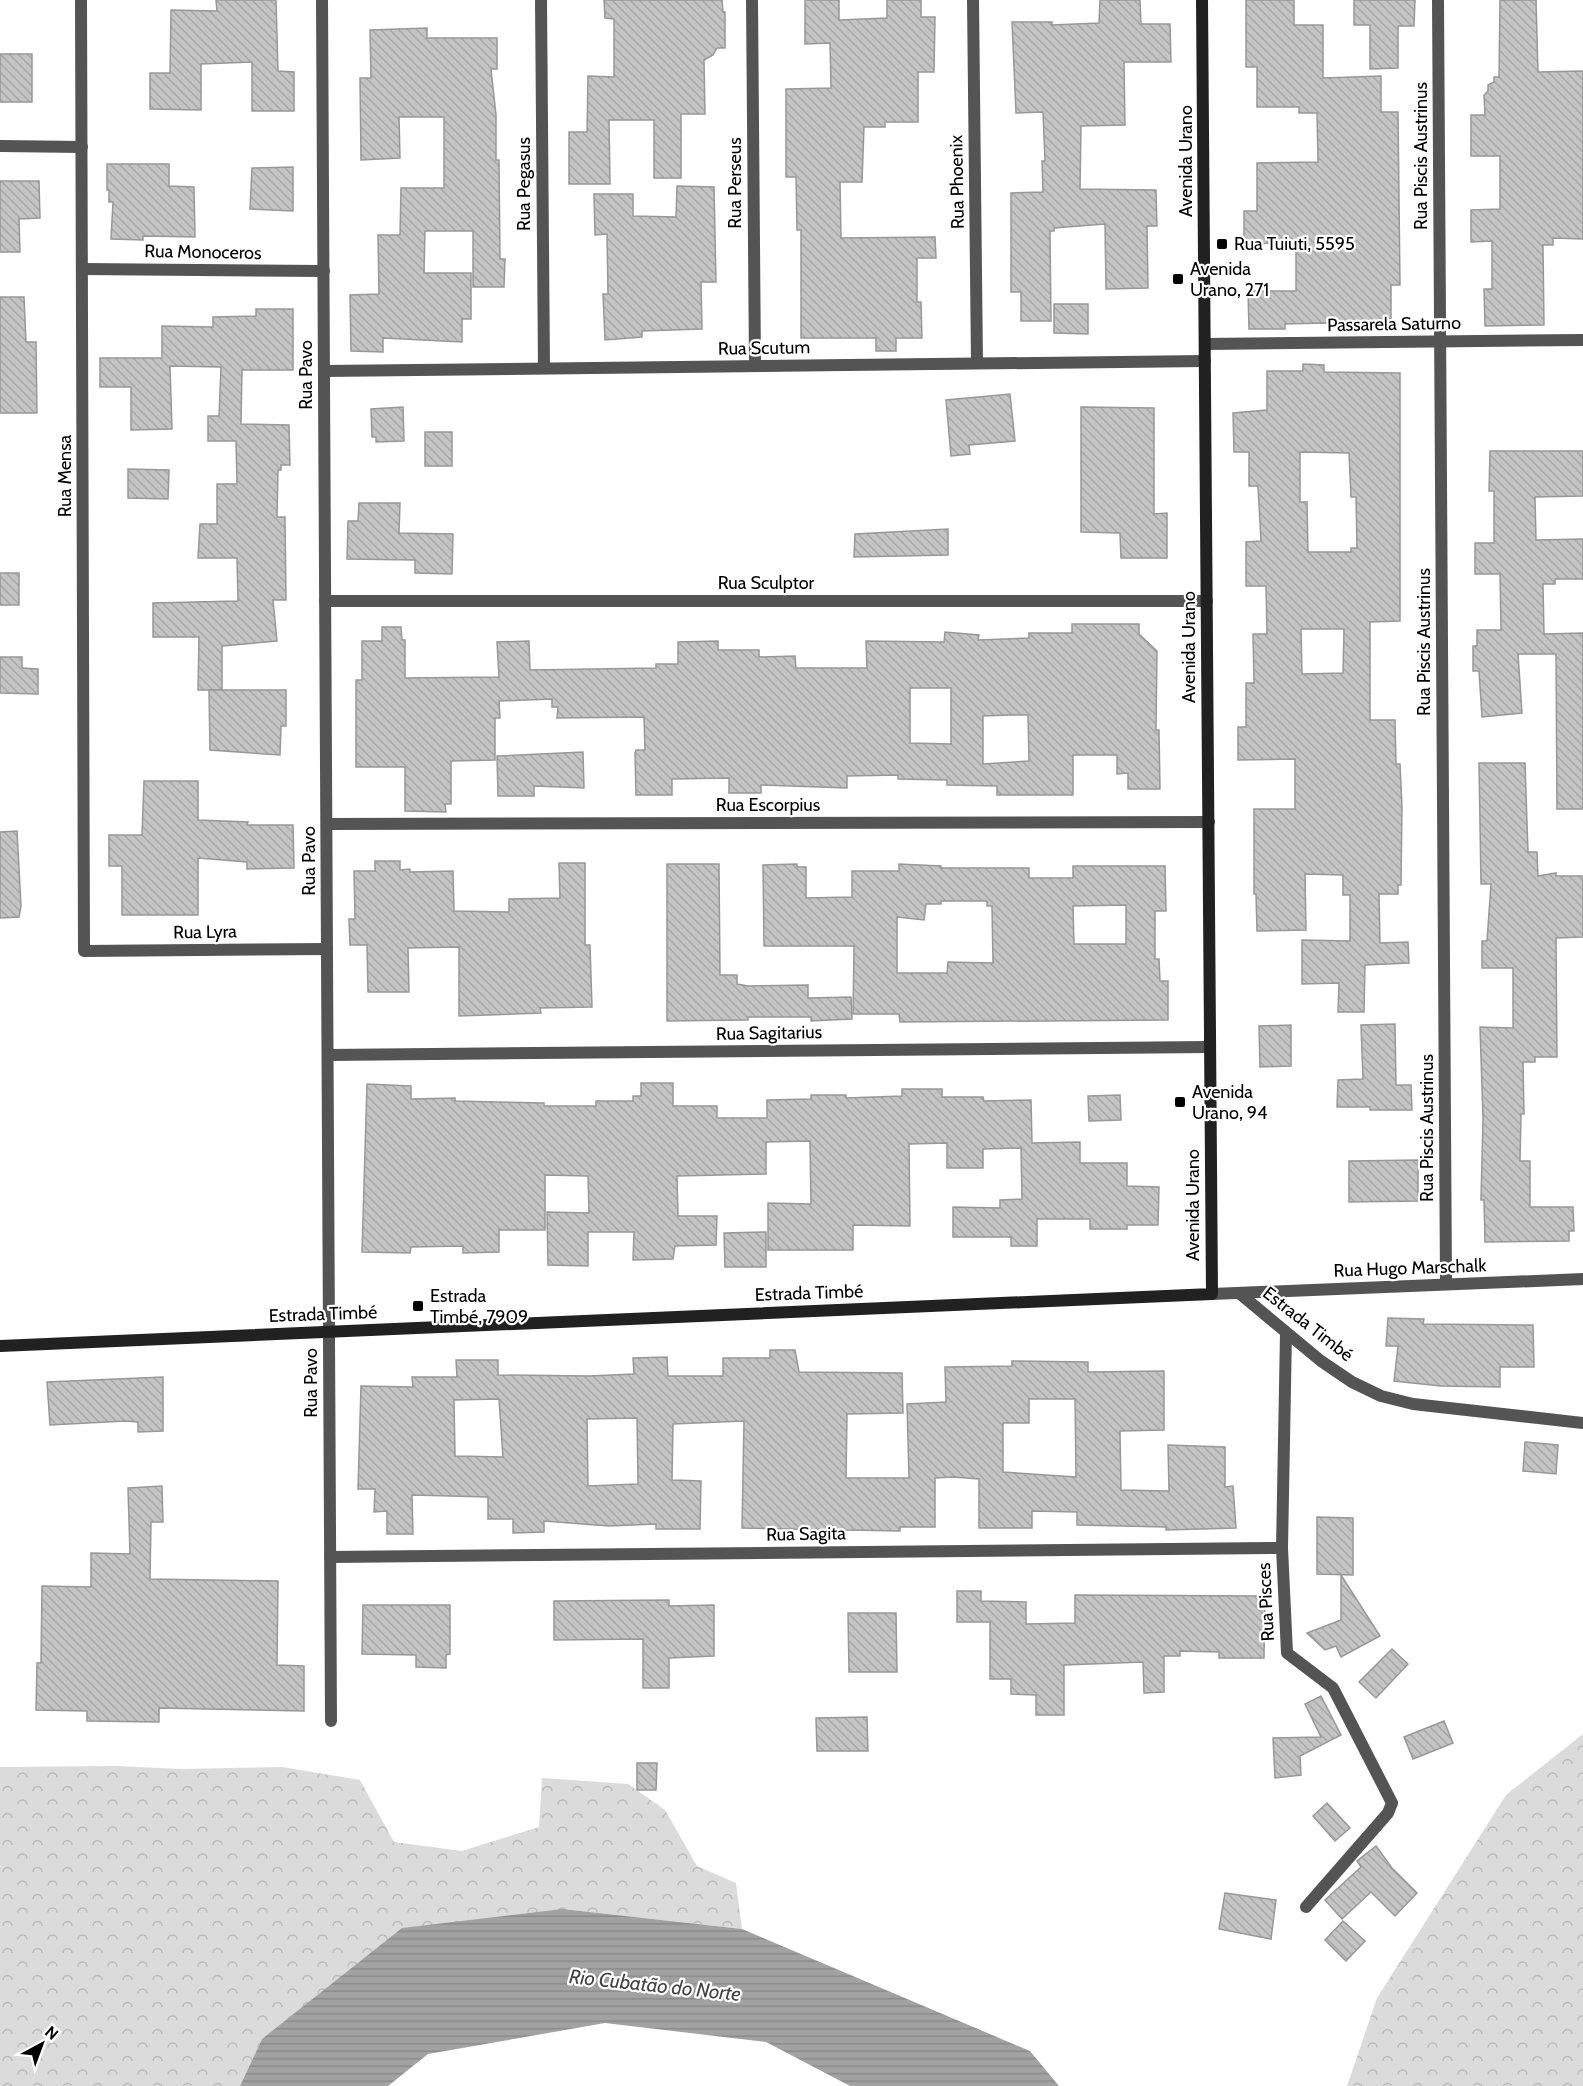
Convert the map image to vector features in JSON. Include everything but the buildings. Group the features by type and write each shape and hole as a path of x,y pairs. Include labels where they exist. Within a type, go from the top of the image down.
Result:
{"street":[{"name":"Rua Mensa","path":"81,0 84,951"},
{"name":"Rua Pavo","path":"322,0 331,1721"},
{"name":"Rua Pegasus","path":"541,0 544,369"},
{"name":"Rua Perseus","path":"752,0 755,366"},
{"name":"Rua Phoenix","path":"974,0 977,363"},
{"name":"Avenida Urano","path":"1202,0 1212,1294"},
{"name":"Rua Piscis Austrinus","path":"1438,0 1446,1284"},
{"path":"0,146 82,147"},
{"name":"Rua Monoceros","path":"82,269 324,271"},
{"name":"Passarela Saturno","path":"1205,344 1583,340"},
{"name":"Rua Scutum","path":"324,371 1205,361"},
{"name":"Rua Sculptor","path":"325,601 1207,601"},
{"name":"Rua Escorpius","path":"327,824 1209,822"},
{"name":"Rua Lyra","path":"84,951 327,948"},
{"name":"Rua Sagitarius","path":"328,1055 1210,1047"},
{"name":"Rua Hugo Marschalk","path":"1239,1293 1583,1279"},
{"name":"Estrada Timbé","path":"0,1346 1239,1293 1336,1371 1381,1396 1413,1404 1583,1423"},
{"name":"Rua Pisces","path":"1286,1333 1282,1548 1287,1653 1333,1688 1392,1803 1388,1813 1306,1907"},
{"name":"Rua Sagita","path":"330,1557 1282,1548"}],"green space":[{"path":"1583,1734 1583,2086 1347,2086 1377,1998 1506,1795"},
{"path":"116,1766 181,1769 282,1767 360,1780 394,1842 462,1851 539,1827 542,1778 628,1784 665,1810 697,1866 736,1883 742,1929 563,1909 262,2039 240,2086 0,2086 0,1767"}],"water":[{"name":"Rio Cubatão do Norte","path":"563,1909 742,1929 1030,2051 1059,2086 850,2086 766,2042 605,2023 428,2054 388,2086 240,2086 262,2039 402,1928"}],"place":[{"name":"Rua Tuiuti, 5595","path":"1222,244"},
{"name":"Avenida Urano, 271","path":"1178,279"},
{"name":"Avenida Urano, 94","path":"1180,1102"},
{"name":"Estrada Timbé, 7909","path":"418,1306"}]}
